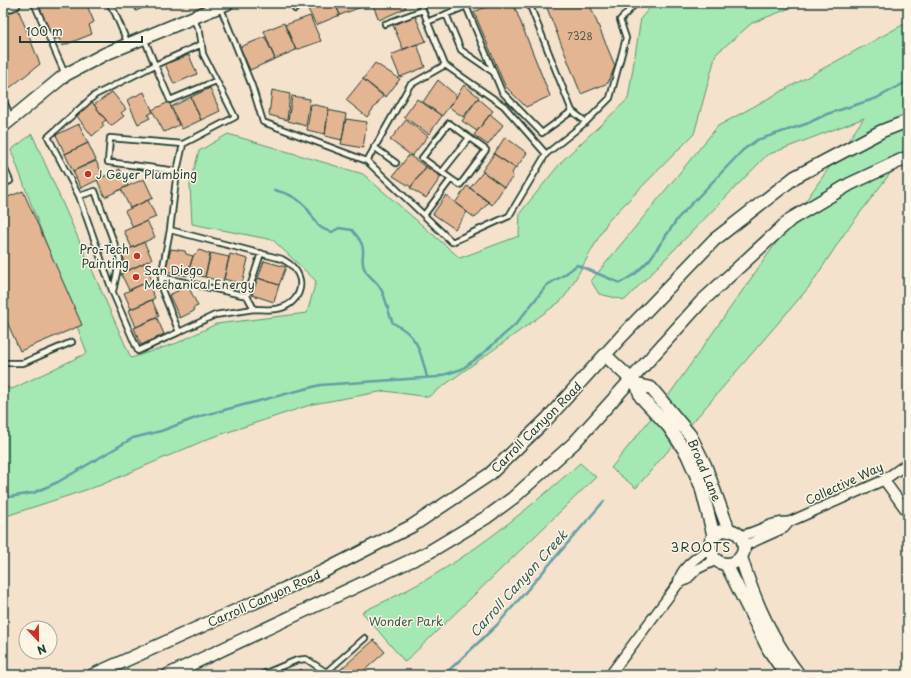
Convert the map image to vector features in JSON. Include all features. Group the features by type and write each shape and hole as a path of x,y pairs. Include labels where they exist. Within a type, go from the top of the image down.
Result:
{"main road":[{"path":"7,123 65,75 105,54 222,4"},
{"name":"Carroll Canyon Road","path":"93,675 324,571 412,526 490,474 547,419 714,240 795,177 882,131 908,121"},
{"path":"168,675 429,552 467,530 513,498 574,443 634,382 701,302 791,219 850,184 908,157"},
{"name":"Broad Lane","path":"606,355 634,382 641,397 669,427 687,454 701,486 712,542 721,562"},
{"name":"Broad Lane","path":"634,382 651,388 690,435 705,465 738,542 745,570 776,641 799,675"},
{"path":"712,542 718,533 738,542 732,564 721,562"},
{"path":"721,562 769,650 786,675"}],"street":[{"name":"Collective Way","path":"738,542 784,528 789,522 884,480 908,463"},
{"path":"884,480 908,513"},
{"path":"678,584 679,578 686,567 712,542"},
{"path":"610,675 678,584 686,580 697,569 721,562"}],"lane":[{"path":"3,12 17,6 16,3"},
{"path":"34,3 65,75"},
{"path":"109,3 115,13 128,44"},
{"path":"292,3 295,9"},
{"path":"420,3 444,65 504,106 546,154"},
{"path":"427,22 474,3"},
{"path":"529,3 572,111 586,122"},
{"path":"222,4 252,86 263,122 366,161 452,242 509,216 546,154 586,122 610,98 626,38 620,20 636,3"},
{"path":"466,6 502,92 542,133 572,111"},
{"path":"385,24 423,10"},
{"path":"446,14 461,50 493,72"},
{"path":"177,171 108,162 110,138 183,144 234,116 203,54 200,33 192,18"},
{"path":"144,37 170,100 216,81"},
{"path":"170,230 282,259 292,266 299,278 300,288 298,297 291,304 276,309 254,309 215,315 138,351 113,293 79,196 48,137 96,95 155,65 202,44"},
{"path":"366,161 410,85 444,65"},
{"path":"3,99 7,123"},
{"path":"449,123 486,150 460,185 442,172 422,158 449,123"},
{"path":"442,172 469,138"},
{"path":"179,332 162,290 161,277 170,230 177,171 183,144"},
{"path":"374,147 396,162"},
{"path":"3,165 10,181 3,184"},
{"path":"424,215 451,179"},
{"path":"79,196 95,191 120,258 113,293"},
{"path":"254,309 247,296 261,253"},
{"path":"161,277 247,296"},
{"path":"3,363 23,363 72,342"},
{"path":"261,675 297,660 306,659 325,674 365,638"}],"green space":[{"path":"654,3 803,3 752,23 716,54 694,134 608,221 568,292 561,301 428,397 385,391 313,404 210,438 101,485 3,517 3,386 12,389 87,353 11,150 32,134 131,358 177,343 216,324 307,313 316,281 273,240 192,224 190,185 199,151 228,134 363,174 460,258 519,236 520,213 563,160 628,99 641,18"},
{"path":"908,22 908,150 844,234 810,286 636,488 611,468 664,402 864,118 767,155 625,300 599,294 591,281 718,126"},
{"name":"Wonder Park","path":"580,463 596,477 405,662 362,612 434,575 478,546 520,514"}],"building":[{"path":"38,3 86,3 94,22 89,25 92,34 62,46 59,38 53,40"},
{"path":"132,3 154,3 136,11"},
{"path":"305,3 335,3 340,15 316,25"},
{"path":"335,3 359,3 361,7 340,15"},
{"path":"372,3 404,3 406,8 379,20"},
{"path":"495,3 513,3 550,96 526,107 505,86 474,12"},
{"path":"545,3 589,3 615,66 608,83 581,94"},
{"path":"18,9 40,64 7,90 3,80 3,15"},
{"path":"310,16 321,41 296,50 285,25"},
{"path":"415,16 426,41 403,49 393,25"},
{"path":"284,23 296,50 275,59 264,31"},
{"path":"265,37 275,59 250,70 240,47"},
{"path":"417,44 425,67 400,77 391,55"},
{"path":"189,55 197,74 174,84 165,64"},
{"path":"375,63 400,79 386,97 363,79"},
{"path":"363,79 383,96 367,117 346,100"},
{"path":"438,80 457,96 442,116 423,102"},
{"path":"464,85 479,97 463,117 449,107"},
{"path":"210,88 220,111 201,120 191,97"},
{"path":"272,90 290,94 287,120 269,115"},
{"path":"112,92 126,109 121,113 124,116 111,126 94,105"},
{"path":"144,92 153,112 148,115 150,118 138,124 127,100"},
{"path":"292,96 310,99 306,126 288,121"},
{"path":"191,97 201,120 182,129 171,107"},
{"path":"478,98 493,111 477,131 462,121"},
{"path":"417,99 442,116 429,134 404,117"},
{"path":"92,102 106,120 102,123 104,126 92,136 76,115"},
{"path":"169,102 179,125 164,132 152,110"},
{"path":"311,104 329,108 325,134 307,130"},
{"path":"328,110 346,114 342,140 325,136"},
{"path":"490,114 503,125 488,145 474,135"},
{"path":"346,119 367,122 363,148 341,144"},
{"path":"406,120 428,136 412,156 390,140"},
{"path":"79,124 88,143 65,154 56,135"},
{"path":"505,137 527,153 516,168 494,154"},
{"path":"88,143 96,160 73,171 65,154"},
{"path":"494,154 515,168 512,173 513,177 504,187 482,171"},
{"path":"409,155 426,167 411,187 393,176"},
{"name":"J Geyer Plumbing","path":"96,161 104,177 81,188 73,171"},
{"path":"426,167 441,177 426,198 410,188"},
{"path":"120,169 128,186 105,197 97,180"},
{"path":"483,172 504,187 492,205 470,188"},
{"path":"144,179 153,198 130,208 121,189"},
{"path":"467,186 489,202 475,218 455,203"},
{"path":"23,191 82,325 20,351 3,313 3,199"},
{"path":"446,195 467,212 455,229 433,214"},
{"path":"148,200 156,217 133,227 125,211"},
{"path":"147,221 155,237 132,248 124,231"},
{"name":"Pro-Tech Painting","path":"144,242 152,259 129,270 121,253"},
{"path":"171,249 185,251 186,254 193,256 187,276 165,271"},
{"path":"199,250 210,254 205,277 188,274 193,256"},
{"path":"211,253 229,257 223,282 205,277"},
{"path":"230,254 248,259 242,284 224,279"},
{"path":"264,261 286,267 279,285 258,278"},
{"name":"San Diego Mechanical Energy","path":"144,263 152,280 129,290 121,274"},
{"path":"258,278 279,285 274,302 252,295"},
{"path":"147,282 155,298 131,309 124,293"},
{"path":"188,286 198,306 193,308 194,311 180,318 169,295"},
{"path":"152,300 159,316 136,327 129,310"},
{"path":"157,318 164,334 141,345 134,328"},
{"path":"374,640 385,652 359,675 346,675 341,669"},
{"path":"301,669 307,675 294,675"}],"waterway":[{"path":"3,498 33,493 58,482 133,438 161,431 201,416 320,385 437,377 462,369 481,355 516,324 547,285 577,265 620,283 635,274 650,259 678,218 743,150 757,140 806,124 827,114 877,98 908,81"},
{"name":"Carroll Canyon Creek","path":"904,93 908,87"},
{"path":"274,190 290,195 301,202 308,209 315,222 321,228 332,232 339,228 352,230 356,234 362,246 362,261 365,270 382,290 393,323 408,333 417,345 427,377"},
{"name":"Carroll Canyon Creek","path":"444,675 497,625 604,501"}],"place":[{"name":"J Geyer Plumbing","path":"88,174"},
{"name":"Pro-Tech Painting","path":"137,256"},
{"name":"San Diego Mechanical Energy","path":"136,277"}],"district":[{"name":"3ROOTS","path":"701,546"}]}
